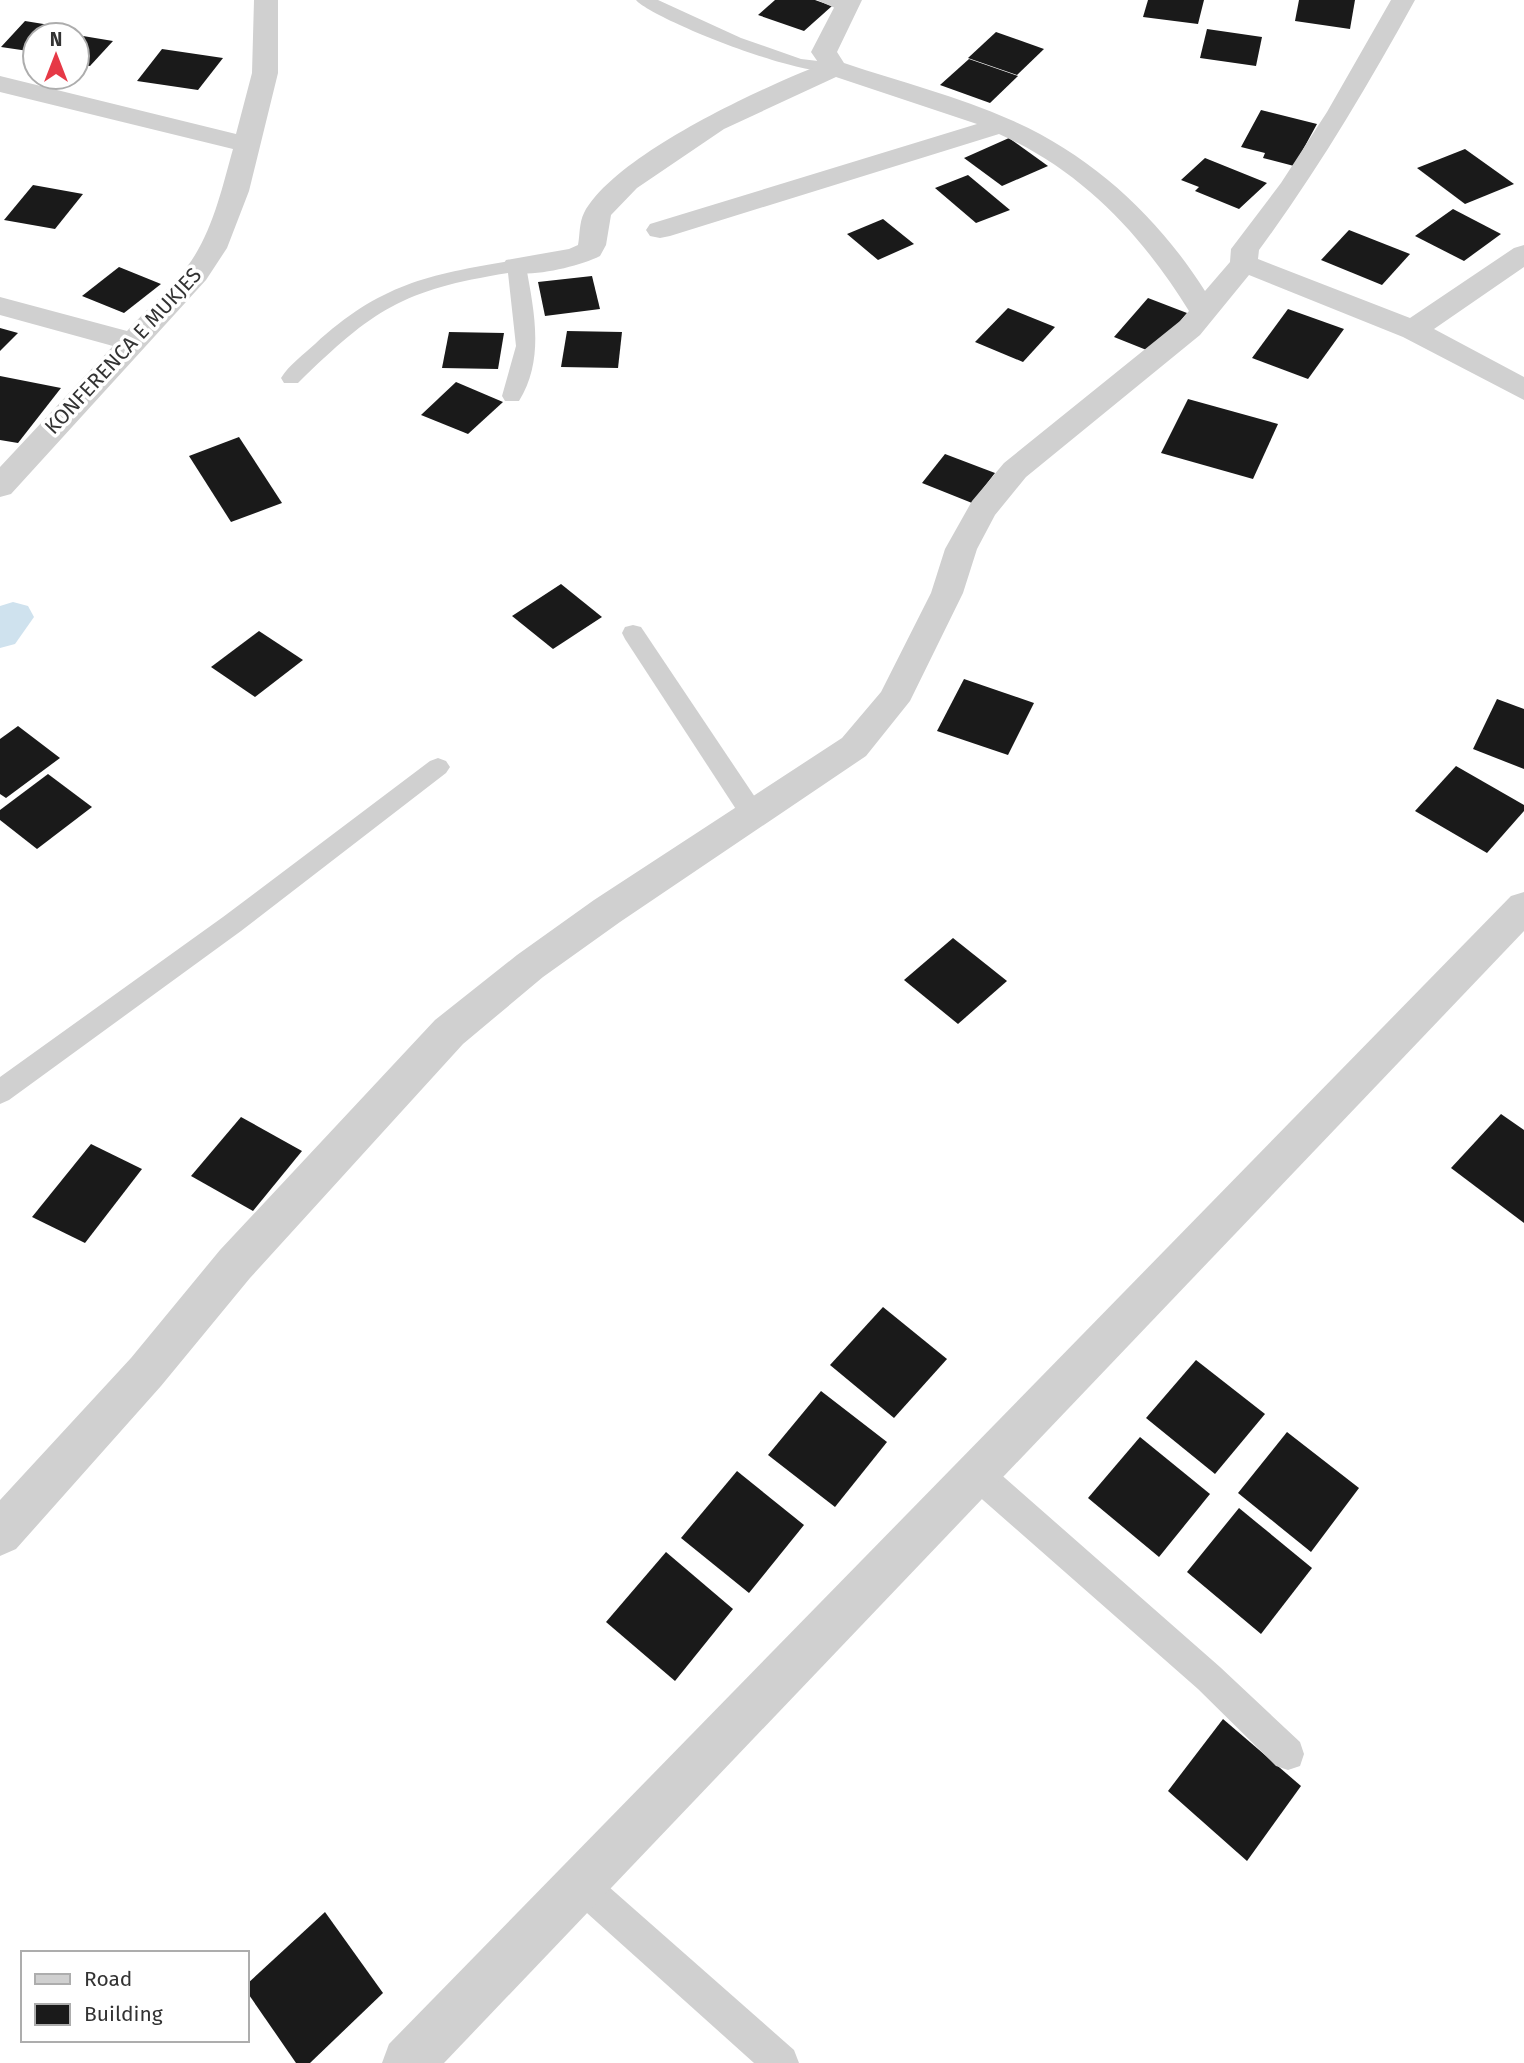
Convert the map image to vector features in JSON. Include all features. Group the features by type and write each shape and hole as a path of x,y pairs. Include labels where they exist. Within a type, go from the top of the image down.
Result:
{"street":[{"name":"KONFERENCA E MUKJES","path":"3,477 196,274 213,248 235,191 265,73 266,0"},
{"path":"0,1533 146,1372 235,1264 449,1032 530,965 854,747 892,701 947,593 961,549 983,509 1015,470 1190,328 1244,264 1245,249 1292,187 1340,112 1403,0"},
{"path":"840,3 824,51 835,68 1002,125 1060,158 1118,199 1157,241 1203,310"},
{"path":"516,266 576,257 590,250 595,239 594,224 598,212 614,192 701,129 733,110 835,68"},
{"path":"0,85 246,144"},
{"path":"660,230 1002,125"},
{"path":"1413,330 1524,254"},
{"path":"1244,264 1297,282 1413,330 1524,390"},
{"path":"0,306 132,342"},
{"path":"408,2063 1524,907"}],"lane":[{"path":"644,0 735,43 799,64 835,68"},
{"path":"291,378 341,331 387,299 421,286 516,266 528,337 525,367 512,396"},
{"path":"633,633 754,816"},
{"path":"0,1092 232,924 439,767"},
{"path":"978,1475 1209,1678 1288,1754"},
{"path":"580,1884 781,2063"}],"building":[{"path":"775,0 815,0 832,6 804,31 758,15"},
{"path":"1148,0 1204,0 1198,24 1143,17"},
{"path":"1299,0 1355,0 1350,29 1295,21"},
{"path":"21,25 21,50 1,47"},
{"path":"1207,29 1262,37 1256,66 1200,58"},
{"path":"996,32 1044,49 1017,75 968,58"},
{"path":"91,37 113,41 91,65"},
{"path":"162,49 223,58 198,90 137,81"},
{"path":"969,59 1018,76 990,103 940,85"},
{"path":"1261,110 1317,124 1294,166 1263,158 1265,153 1241,147"},
{"path":"1009,138 1048,166 1002,186 964,158"},
{"path":"1465,149 1514,184 1465,204 1417,168"},
{"path":"1205,158 1267,183 1239,209 1195,191 1199,187 1181,180"},
{"path":"968,175 1010,210 976,223 935,188"},
{"path":"33,185 83,194 55,229 4,220"},
{"path":"1453,209 1501,234 1464,261 1415,236"},
{"path":"883,219 914,244 878,260 847,234"},
{"path":"1349,230 1410,254 1382,285 1321,260"},
{"path":"119,267 161,284 124,313 82,296"},
{"path":"592,276 600,309 545,316 538,282"},
{"path":"1148,298 1187,313 1154,353 1114,337"},
{"path":"1008,308 1055,327 1023,362 975,342"},
{"path":"1288,309 1344,329 1308,379 1252,358"},
{"path":"0,328 18,333 0,351"},
{"path":"567,331 622,332 618,368 561,367"},
{"path":"449,332 504,333 498,369 442,368"},
{"path":"0,376 61,388 18,443 0,440"},
{"path":"456,382 503,402 468,434 421,415"},
{"path":"1188,399 1278,424 1253,479 1161,453"},
{"path":"239,437 282,503 231,522 189,456"},
{"path":"945,454 995,473 972,503 922,483"},
{"path":"561,584 602,617 553,649 512,616"},
{"path":"259,631 303,660 255,697 211,667"},
{"path":"964,679 1034,703 1008,755 937,731"},
{"path":"1497,699 1524,709 1524,769 1473,749"},
{"path":"18,726 60,758 6,798 0,794 0,739"},
{"path":"1456,766 1524,805 1524,811 1487,853 1415,811"},
{"path":"48,774 92,807 37,849 0,820 0,810"},
{"path":"953,938 1007,981 958,1024 904,980"},
{"path":"1501,1114 1524,1130 1524,1223 1451,1168"},
{"path":"241,1117 302,1151 253,1211 191,1176"},
{"path":"91,1144 142,1169 85,1243 32,1217"},
{"path":"883,1307 947,1359 894,1418 830,1365"},
{"path":"1196,1360 1265,1414 1215,1474 1146,1418"},
{"path":"821,1391 887,1442 835,1507 768,1455"},
{"path":"1287,1432 1359,1488 1311,1552 1238,1493"},
{"path":"1140,1437 1210,1494 1159,1557 1088,1498"},
{"path":"737,1471 804,1525 749,1593 681,1538"},
{"path":"1239,1508 1312,1568 1261,1634 1187,1572"},
{"path":"666,1552 733,1609 675,1681 606,1622"},
{"path":"1223,1719 1301,1786 1247,1861 1168,1791"},
{"path":"325,1912 383,1993 310,2063 296,2063 248,1993 248,1983"}],"waterway":[{"path":"0,633 13,617"}]}
